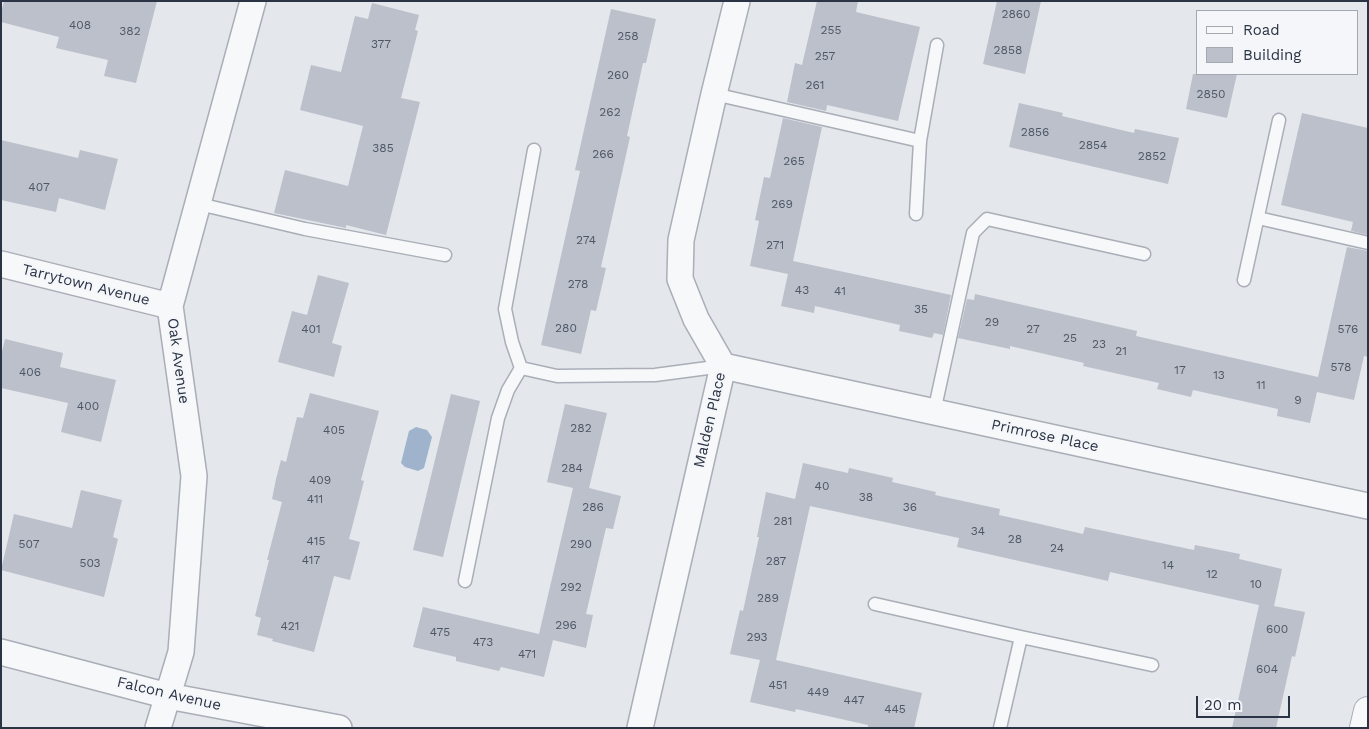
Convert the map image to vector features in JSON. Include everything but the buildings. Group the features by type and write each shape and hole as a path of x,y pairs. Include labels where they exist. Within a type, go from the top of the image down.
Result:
{"street":[{"name":"Oak Avenue","path":"158,728 181,652 194,476 170,306 253,1"},
{"name":"Malden Place","path":"640,728 723,366 696,319 680,279 682,240 736,1"},
{"name":"Tarrytown Avenue","path":"1,264 170,306"},
{"name":"Primrose Place","path":"723,366 1368,506"},
{"name":"Falcon Avenue","path":"1,652 168,696 339,728"},
{"path":"1364,728 1368,711"}],"lane":[{"path":"916,214 920,141 937,45"},
{"path":"714,94 920,141"},
{"path":"1244,280 1279,120"},
{"path":"465,581 498,418 508,390 521,368 512,342 505,309 534,150"},
{"path":"199,204 305,229 445,255"},
{"path":"1258,218 1368,243"},
{"path":"934,412 973,233 987,219 1144,254"},
{"path":"521,368 557,376 655,375 723,366"},
{"path":"876,604 1152,665"},
{"path":"1000,728 1020,636"}],"water":[{"path":"416,427 427,430 432,437 424,468 418,471 405,467 401,463 409,431"}]}
